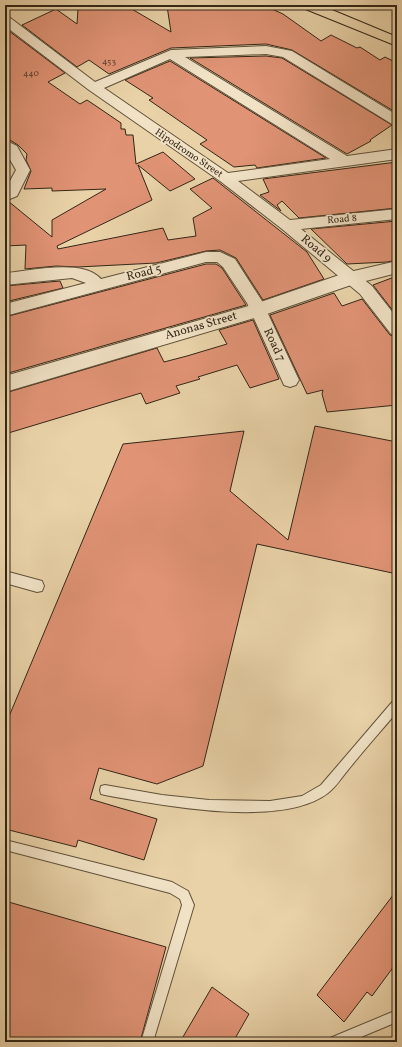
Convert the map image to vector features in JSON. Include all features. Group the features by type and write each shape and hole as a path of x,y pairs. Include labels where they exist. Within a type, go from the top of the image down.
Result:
{"highway":[{"path":"308,5 397,42"},
{"path":"336,5 397,30"}],"street":[{"name":"Hipodromo Street","path":"5,20 94,87 225,178 397,154"},
{"path":"94,87 171,54 266,50 277,51 287,54 397,121"},
{"path":"171,54 344,161"},
{"path":"5,144 12,149 23,170 12,193 5,196"},
{"name":"Road 9","path":"225,178 287,225 366,290 395,323"},
{"name":"Road 8","path":"287,225 397,214"},
{"name":"Road 5","path":"5,310 206,257 220,257 229,264 254,301 257,310"},
{"name":"Anonas Street","path":"5,384 257,310 351,278 397,267"},
{"path":"5,279 73,272 92,278 97,285"},
{"name":"Road 7","path":"257,310 290,380"},
{"path":"5,577 37,586"}],"lane":[{"path":"105,790 162,800 209,805 270,806 303,801 325,789 397,704"},
{"path":"5,845 172,888 184,895 188,905 147,1042"},
{"path":"334,1042 397,1016"}],"building":[{"path":"263,5 283,14 321,41 331,35 357,48 360,47 380,60 385,57 397,63 397,113 292,50 266,44 171,48 109,74 89,60 77,67 22,25 56,9 77,24 78,9 130,8 171,32 167,6"},
{"path":"9,31 65,73 48,82 80,104 87,100 121,123 121,129 125,129 126,135 133,135 136,164 163,152 195,179 170,191 138,165 152,200 57,246 58,249 163,228 168,240 196,236 193,218 212,208 190,189 213,178 307,252 324,279 263,300 236,258 220,250 206,251 156,263 78,267 56,266 25,269 26,245 5,246 5,202 8,201 52,237 52,220 106,189 52,191 52,188 24,189 31,171 26,160 27,154 18,145 5,137 5,32"},
{"path":"266,56 282,58 392,125 370,140 371,141 347,154 190,58"},
{"path":"170,61 326,158 257,168 255,165 234,167 200,144 207,140 149,100 153,98 125,80"},
{"path":"397,162 397,208 299,218 282,201 277,205 281,211 260,195 269,192 263,179"},
{"path":"397,221 397,260 387,262 347,264 311,229"},
{"path":"206,264 216,264 222,268 246,305 5,374 5,317"},
{"path":"397,276 397,316 373,285"},
{"path":"60,281 63,288 5,302 5,286"},
{"path":"334,293 342,306 362,299 390,335 397,337 397,405 327,412 322,394 323,390 307,394 270,315"},
{"path":"253,320 279,379 250,388 237,365 198,377 200,379 176,386 180,393 146,404 141,393 5,434 5,393 157,348 164,362 187,356 227,344 219,330"},
{"path":"315,426 397,442 397,574 257,544 203,766 157,784 99,768 90,799 157,819 144,860 78,840 76,847 5,829 5,726 123,444 244,431 230,491 288,540"},
{"path":"397,890 397,962 372,996 367,992 344,1022 317,995"},
{"path":"5,901 166,947 140,1042 5,1042"},
{"path":"212,987 249,1014 233,1042 180,1042"}]}
